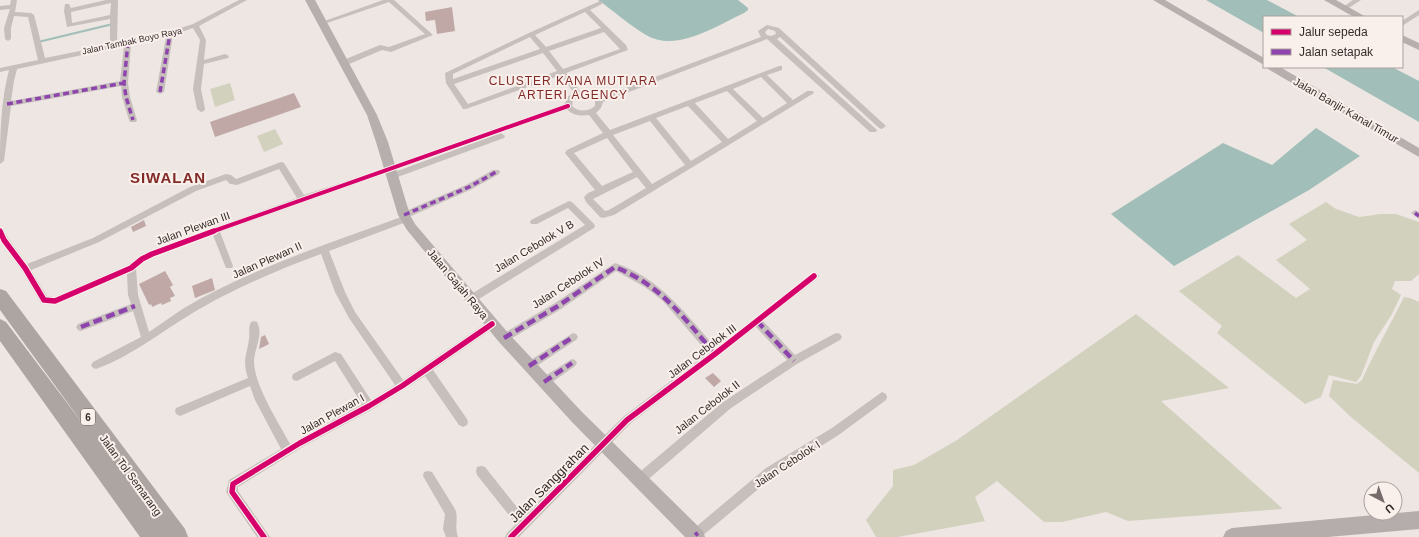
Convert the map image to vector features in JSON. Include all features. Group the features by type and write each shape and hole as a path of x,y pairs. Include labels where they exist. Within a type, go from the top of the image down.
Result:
{"highway":[{"name":"Jalan Tol Semarang","path":"0,296 177,537"},
{"name":"Jalan Tol Semarang","path":"0,327 153,537"}],"main road":[{"name":"Jalan Gajah Raya","path":"310,0 372,115 382,142 405,217 470,299 544,382 696,536"},
{"path":"1158,0 1263,61"},
{"path":"1329,0 1359,16"},
{"path":"1403,39 1419,47"},
{"name":"Jalan Banjir Kanal Timur","path":"1274,68 1419,153"},
{"path":"1232,537 1419,520"}],"street":[{"path":"113,45 114,16 114,0 67,8 69,26 114,16"},
{"name":"Jalan Tambak Boyo Raya","path":"0,70 170,34 195,25 244,0"},
{"path":"322,23 390,0 430,35 389,50 383,47 344,63"},
{"path":"1345,8 1358,0"},
{"path":"0,8 14,3"},
{"path":"8,39 6,30 7,23 14,3"},
{"path":"585,9 624,47 624,50 466,107 450,83 449,73 531,34 585,9 600,3"},
{"path":"1403,23 1419,12"},
{"path":"11,14 31,15 42,61"},
{"path":"0,25 7,23"},
{"path":"195,25 203,40 197,89 201,109"},
{"path":"874,130 769,38 761,33 762,29 767,27 777,28 780,34 882,126"},
{"path":"450,83 606,29"},
{"path":"160,92 170,34"},
{"path":"531,34 546,51 578,94"},
{"path":"600,100 780,34"},
{"path":"128,42 124,83 126,97 133,120"},
{"path":"200,64 225,56"},
{"path":"474,61 482,72"},
{"path":"0,161 5,102 14,67"},
{"path":"600,191 569,153 608,134 779,68"},
{"path":"763,75 792,104"},
{"path":"5,102 94,90 124,83"},
{"path":"728,88 762,122"},
{"path":"592,93 600,100 599,107 591,112 580,114 569,108 570,99 578,94 592,93"},
{"path":"638,172 588,198 603,215 606,215 810,93"},
{"path":"690,103 727,143"},
{"name":"Jalan Plewan III","path":"25,268 44,300 55,301 132,268 142,259 152,254 215,230 302,199 391,173 569,108"},
{"path":"591,112 651,189"},
{"path":"652,118 690,165"},
{"path":"0,231 10,251 25,268 96,240 193,189 226,177 233,182 237,182 281,165 302,199"},
{"name":"Jalan Plewan II","path":"96,365 146,339 181,315 232,288 405,217 469,187 496,172"},
{"name":"Jalan Cebolok V B","path":"470,299 591,226 569,204 534,222"},
{"path":"215,230 229,266"},
{"path":"324,249 340,292 352,315 402,386"},
{"name":"Jalan Cebolok IV","path":"504,338 558,306 615,267 648,284 666,298 715,354"},
{"path":"132,268 132,296 146,339"},
{"name":"Jalan Cebolok III","path":"604,444 631,416 715,354 814,276"},
{"path":"80,327 135,306"},
{"path":"757,321 794,361"},
{"name":"Jalan Plewan I","path":"264,537 232,492 232,486 288,451 402,386 492,324"},
{"path":"254,326 254,338 249,361 253,380 259,397 288,451"},
{"path":"530,366 573,337"},
{"name":"Jalan Cebolok II","path":"640,479 727,405 794,361 837,337"},
{"path":"297,377 335,356 338,357 369,406"},
{"path":"544,382 572,363"},
{"path":"426,369 463,422"},
{"path":"180,411 253,380"},
{"name":"Jalan Cebolok I","path":"696,536 770,472 836,431 882,396"},
{"name":"Jalan Sanggrahan","path":"511,537 604,444"},
{"path":"481,471 524,524"},
{"path":"428,476 451,513 449,529 452,537"}],"green space":[{"path":"230,83 235,100 215,107 210,89"},
{"path":"275,129 283,144 264,152 257,136"},
{"path":"1326,202 1336,209 1359,217 1381,214 1396,214 1419,222 1419,274 1411,281 1395,281 1392,289 1401,295 1392,314 1374,342 1361,376 1356,382 1329,375 1321,397 1305,404 1217,333 1222,326 1179,291 1238,255 1296,298 1310,289 1276,260 1307,240 1289,224"},
{"path":"1404,297 1419,302 1419,473 1351,417 1329,396 1333,380 1357,384 1362,380"},
{"path":"1136,314 1229,388 1161,401 1283,509 1128,521 1106,512 1062,522 1044,522 997,481 975,497 985,521 898,537 876,537 866,520 893,486 893,470 914,465 957,440"}],"water":[{"path":"598,0 738,0 748,8 748,10 696,36 670,41 658,40 646,35"},
{"path":"1206,0 1267,0 1297,16 1263,16 1263,32"},
{"path":"1325,68 1394,68 1419,81 1419,122"},
{"path":"1316,128 1360,156 1309,190 1174,266 1111,214 1223,143 1272,165"}],"building":[{"path":"452,7 455,31 437,34 435,20 426,21 425,12"},
{"path":"294,93 301,107 215,137 210,122"},
{"path":"144,220 146,226 133,232 131,227"},
{"path":"165,271 173,285 170,287 175,296 170,298 171,301 152,307 151,304 149,305 139,284"},
{"path":"212,278 215,290 195,298 192,286"},
{"path":"265,335 269,344 259,349 261,337"},
{"path":"713,373 721,381 714,387 705,378"}],"waterway":[{"path":"38,42 113,24"}],"marked path":[{"path":"160,92 170,34"},
{"path":"128,42 124,83 126,97 133,120"},
{"path":"7,104 124,83"},
{"path":"404,215 469,187 496,172"},
{"path":"1415,213 1419,216"},
{"path":"504,338 558,306 615,267 648,284 666,298 715,354"},
{"path":"81,327 135,306"},
{"path":"757,321 794,361"},
{"path":"529,366 573,337"},
{"path":"544,382 572,363"}],"cycle path":[{"path":"0,231 4,240 25,268 44,300 55,301 131,268 142,259 152,254 302,199 390,170 568,106"},
{"path":"511,537 627,420 715,354 814,276"},
{"path":"264,537 232,492 233,484 300,443 369,406 402,386 492,324"}],"district":[{"name":"CLUSTER KANA MUTIARA ARTERI AGENCY","path":"573,88"},
{"name":"SIWALAN","path":"168,177"}]}
